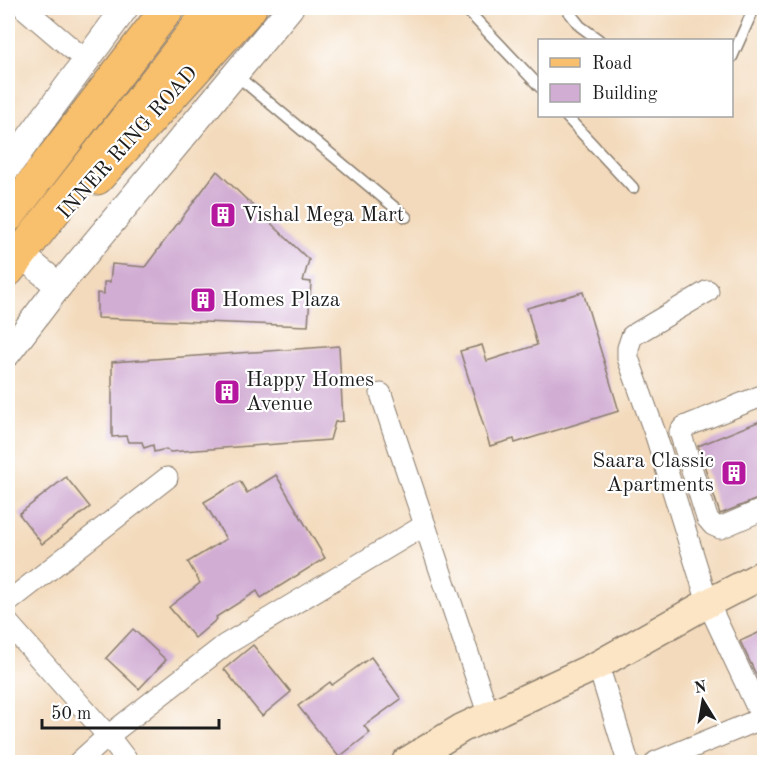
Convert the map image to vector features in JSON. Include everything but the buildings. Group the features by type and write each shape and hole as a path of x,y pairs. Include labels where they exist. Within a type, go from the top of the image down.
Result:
{"main road":[{"path":"8,204 37,168 147,8"},
{"path":"8,216 168,8"},
{"path":"13,270 213,8"},
{"name":"INNER RING ROAD","path":"13,270 250,8"},
{"path":"406,762 462,728 598,664 765,574"}],"street":[{"path":"24,8 85,60"},
{"path":"8,167 125,8"},
{"path":"8,352 59,286 290,8"},
{"path":"13,270 59,286"},
{"path":"656,762 764,720 708,603 656,436 628,358 627,348 632,336 708,291"},
{"path":"381,394 489,716"},
{"path":"765,395 684,427 680,432 708,518 713,525 720,528 765,509"},
{"path":"8,602 167,478"},
{"path":"79,762 108,736 225,645 425,525"},
{"path":"8,623 108,736 128,762"},
{"path":"598,664 627,762"}],"lane":[{"path":"465,8 538,85"},
{"path":"566,8 580,26 598,39"},
{"path":"733,55 754,8"},
{"path":"235,74 406,217"},
{"path":"567,117 633,188"}],"place":[{"name":"Vishal Mega Mart","path":"223,215"},
{"name":"Homes Plaza","path":"203,300"},
{"name":"Happy Homes Avenue","path":"227,392"},
{"name":"Saara Classic Apartments","path":"734,473"}]}
